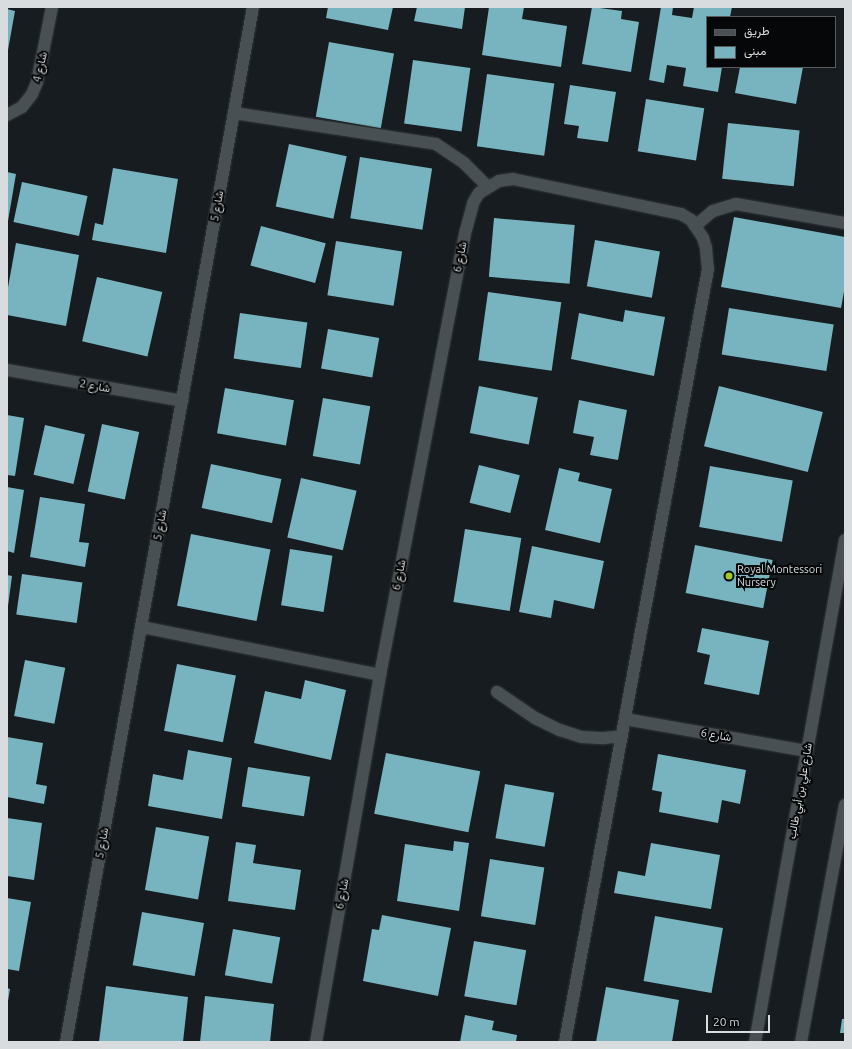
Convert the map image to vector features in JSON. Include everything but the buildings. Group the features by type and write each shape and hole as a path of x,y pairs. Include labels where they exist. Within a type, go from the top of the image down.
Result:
{"street":[{"name":"شارع 4","path":"7,115 22,108 35,88 52,7"},
{"name":"شارع 5","path":"66,1042 253,7"},
{"path":"234,113 436,144 464,163 488,187"},
{"name":"شارع 6","path":"316,1042 380,675 466,230 473,203 479,193 499,181 512,179 681,214 690,220 695,226 706,248 708,269 565,1042"},
{"path":"695,226 713,211 736,204 845,223"},
{"name":"شارع 2","path":"7,370 182,401"},
{"name":"شارع علي بن أبي طالب","path":"755,1042 845,540"},
{"path":"142,626 380,675"},
{"path":"497,692 535,718 560,730 582,737 604,738 622,736"},
{"name":"شارع 6","path":"625,719 807,751"},
{"path":"801,1042 843,832 845,805"}],"place":[{"name":"Royal Montessori Nursery","path":"729,576"}]}
